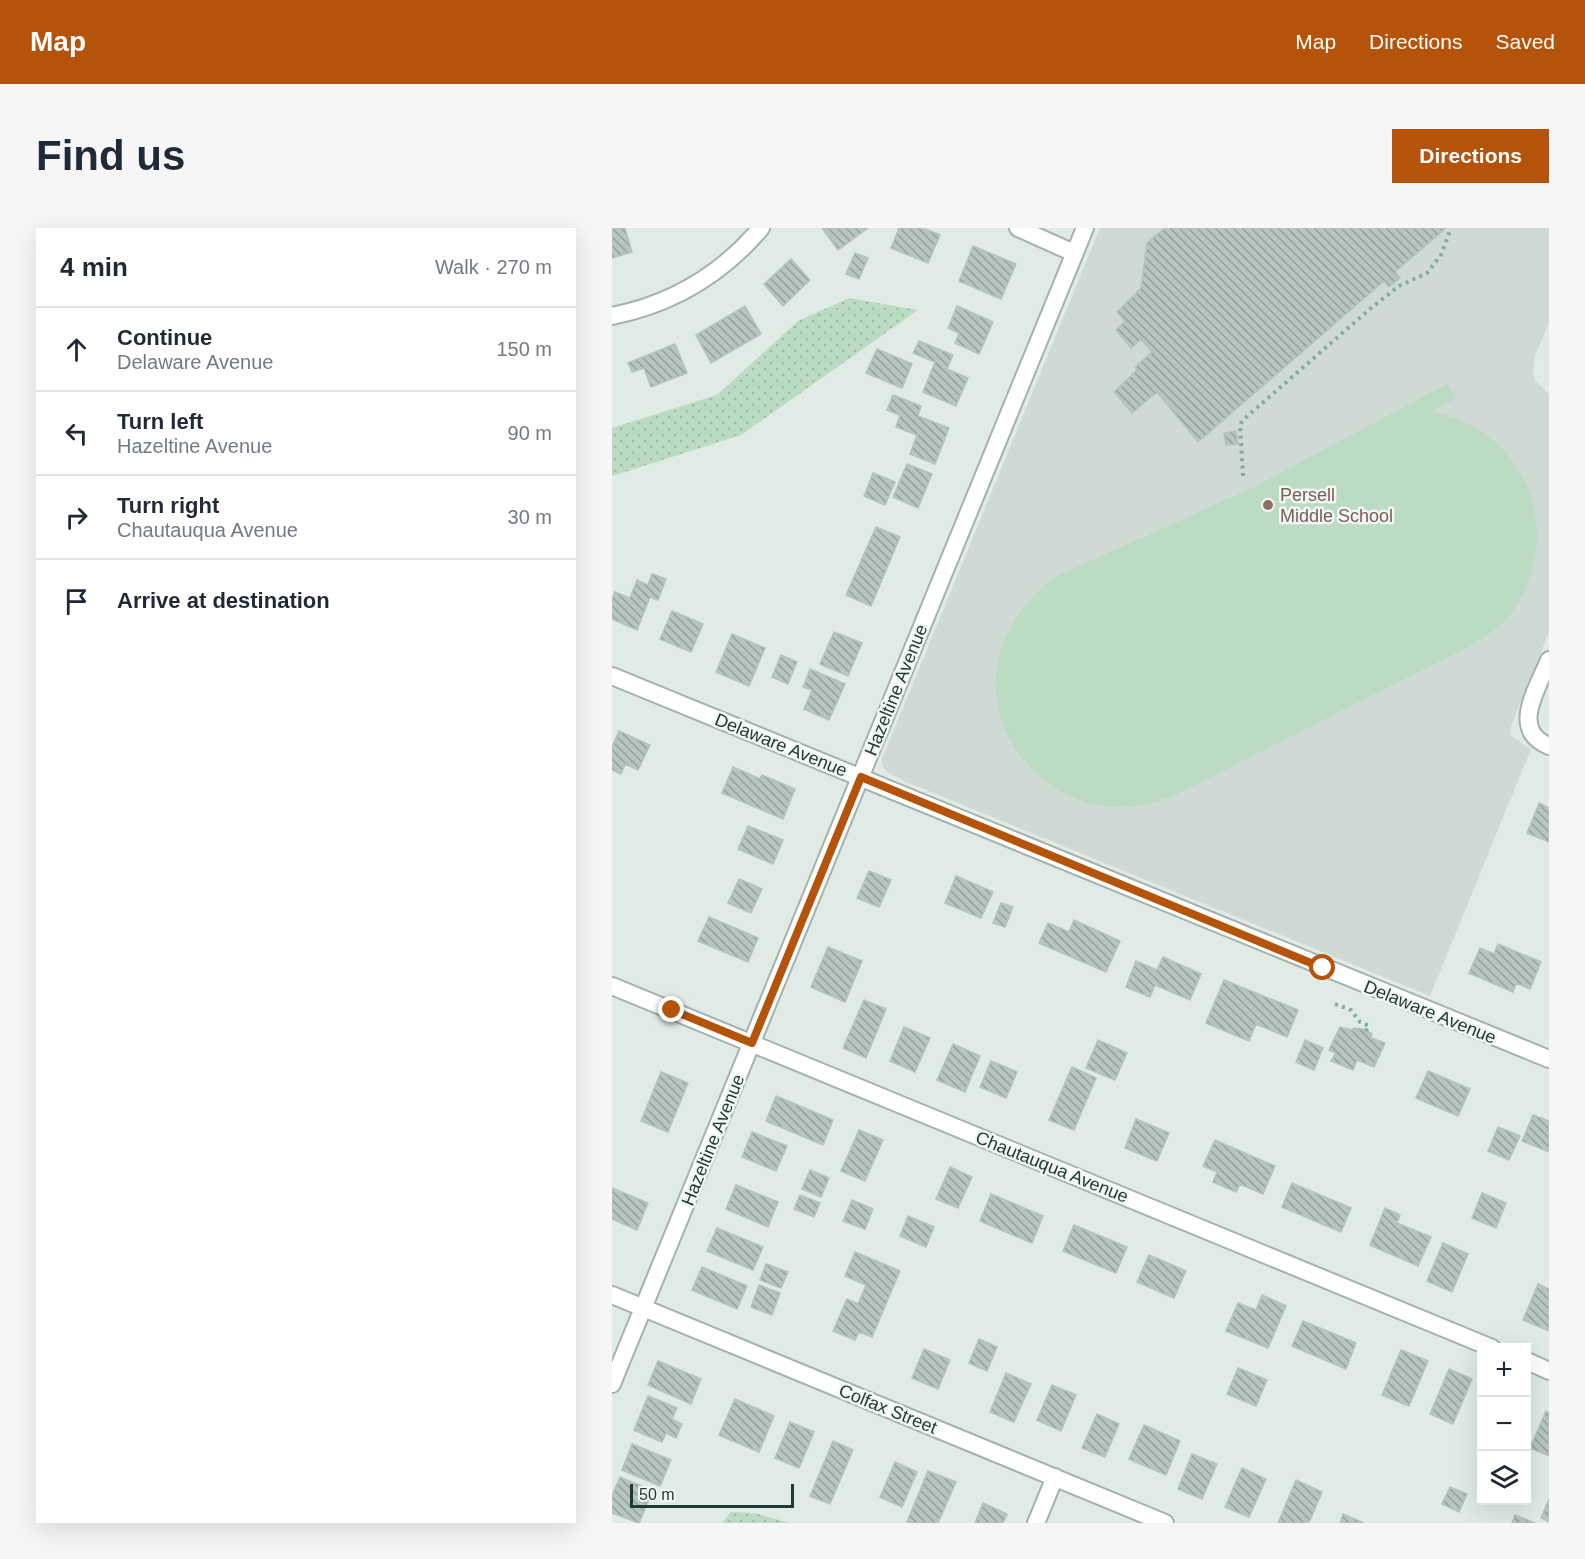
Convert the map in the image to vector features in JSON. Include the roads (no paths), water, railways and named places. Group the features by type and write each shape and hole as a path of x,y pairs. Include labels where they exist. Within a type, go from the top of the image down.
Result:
{"street":[{"path":"612,316 631,312 672,297 706,279 749,242 761,228"},
{"path":"1018,228 1074,253"},
{"name":"Hazeltine Avenue","path":"612,1384 1085,228"},
{"path":"1549,660 1530,707 1528,726 1532,735 1549,746"},
{"name":"Delaware Avenue","path":"612,676 1407,1003 1549,1059"},
{"name":"Chautauqua Avenue","path":"612,986 1482,1343"},
{"name":"Colfax Street","path":"612,1295 1165,1523"},
{"path":"1531,1364 1549,1371"},
{"path":"1036,1523 1054,1478"}],"place":[{"name":"Persell Middle School","path":"1268,505"}]}
